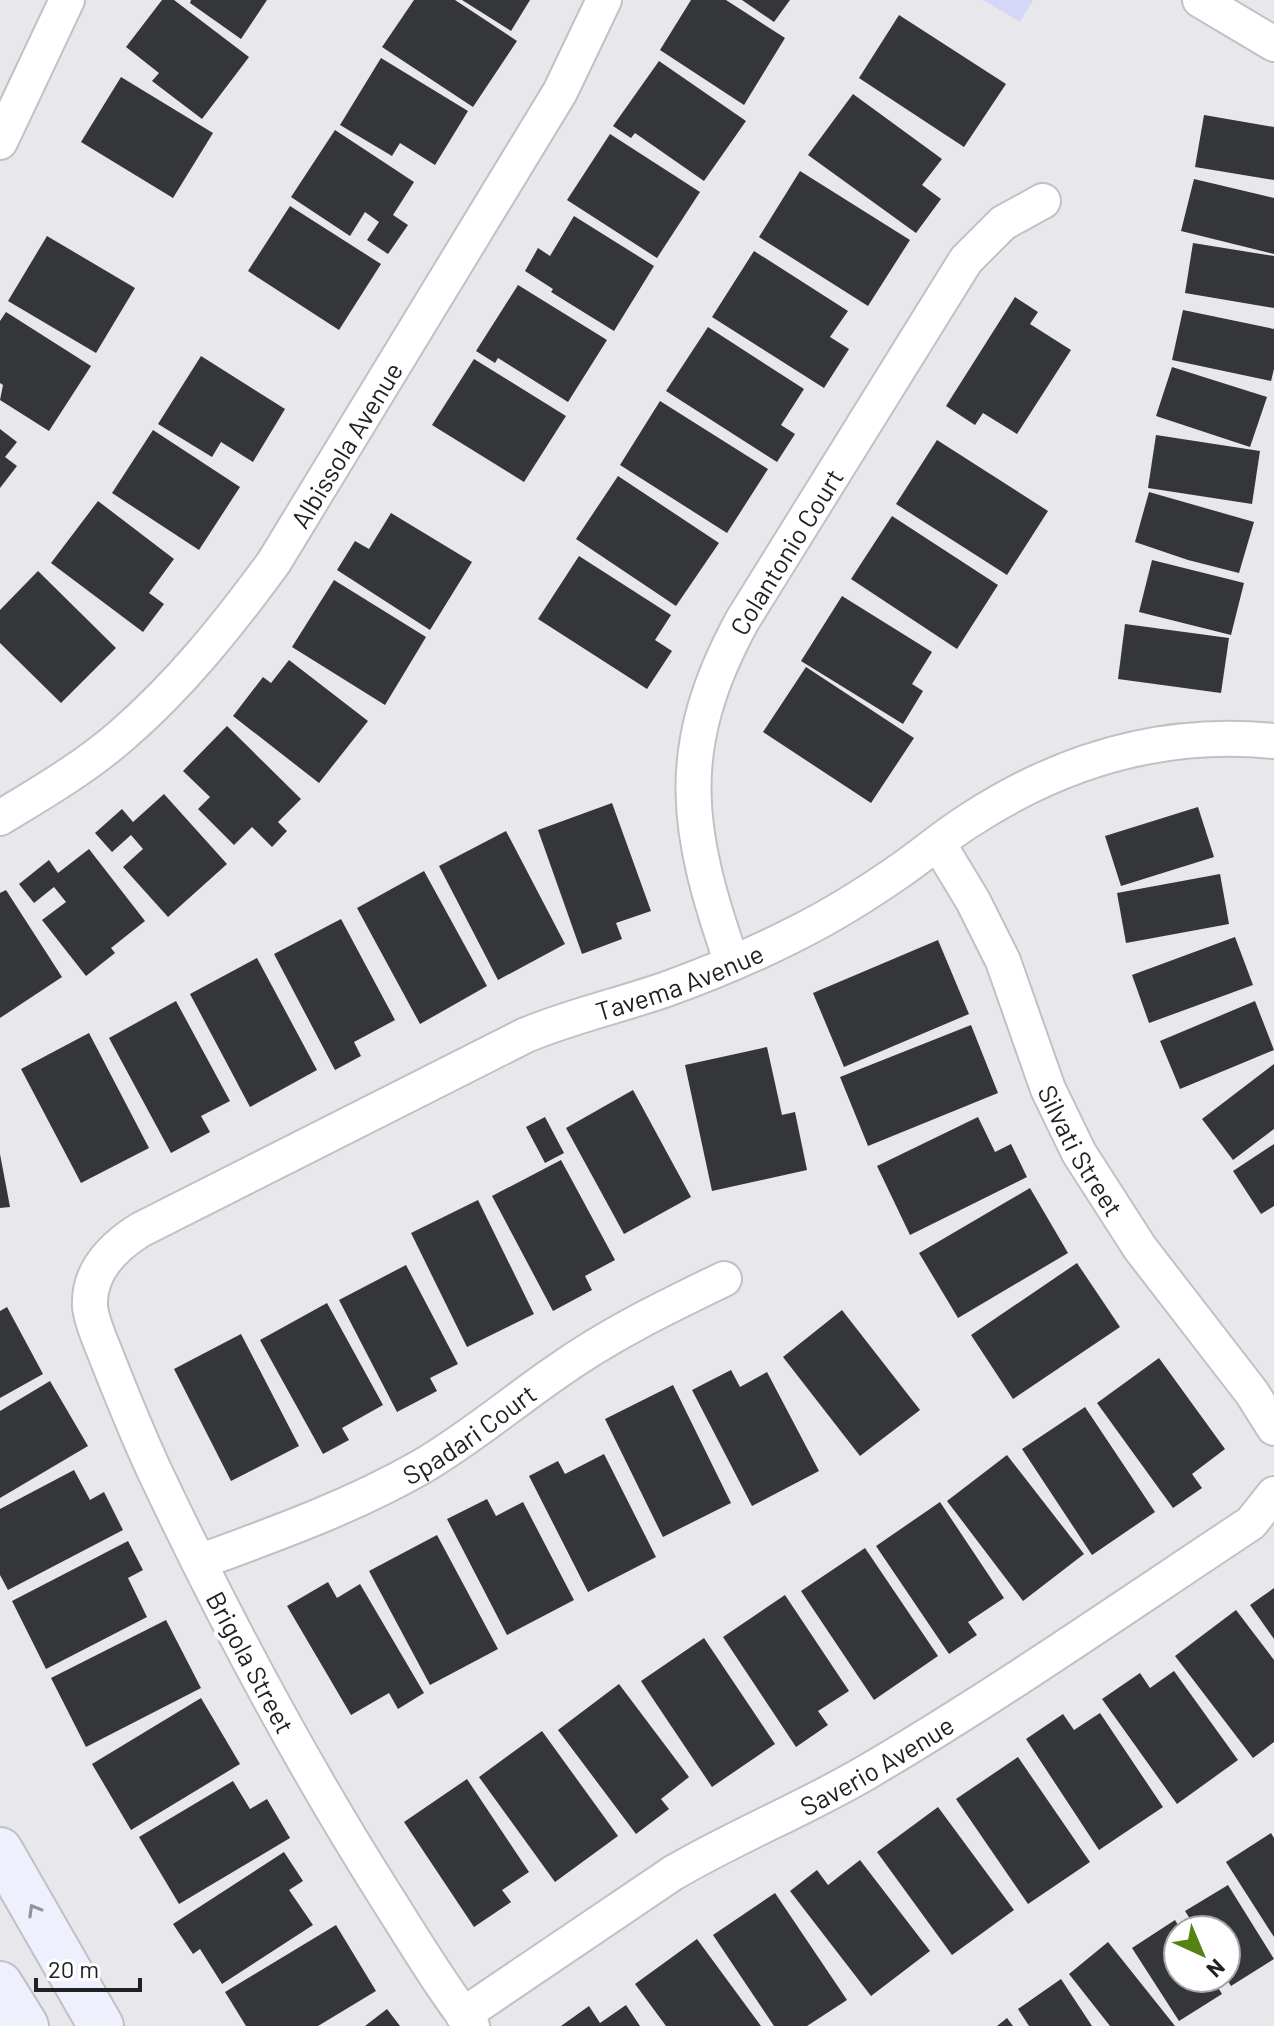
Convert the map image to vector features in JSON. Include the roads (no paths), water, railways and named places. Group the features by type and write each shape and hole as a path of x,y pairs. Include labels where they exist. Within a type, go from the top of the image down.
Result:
{"main road":[{"path":"0,1850 101,2026"},
{"path":"0,1984 26,2026"}],"street":[{"path":"0,142 67,0"},
{"name":"Albissola Avenue","path":"0,818 58,783 120,737 175,686 228,625 274,562 560,92 604,0"},
{"path":"1200,0 1274,44"},
{"name":"Colantonio Court","path":"732,963 707,886 694,823 694,762 706,703 716,675 742,621 966,260 1003,223 1043,201"},
{"name":"Tavema Avenue","path":"97,1272 123,1241 152,1224 526,1035 563,1020 661,991 732,963 834,913 967,822 1030,785 1102,756 1138,746 1210,738 1274,741"},
{"name":"Silvati Street","path":"938,843 996,947 1048,1089 1085,1164 1140,1248 1252,1393 1274,1428"},
{"name":"Brigola Street","path":"97,1272 90,1306 94,1326 124,1402 199,1562 314,1778 370,1871 468,2020"},
{"name":"Spadari Court","path":"199,1562 299,1525 386,1486 456,1446 556,1372 606,1340 724,1279"},
{"name":"Saverio Avenue","path":"468,2020 673,1873 828,1794 915,1743 1251,1523 1274,1494"}]}
